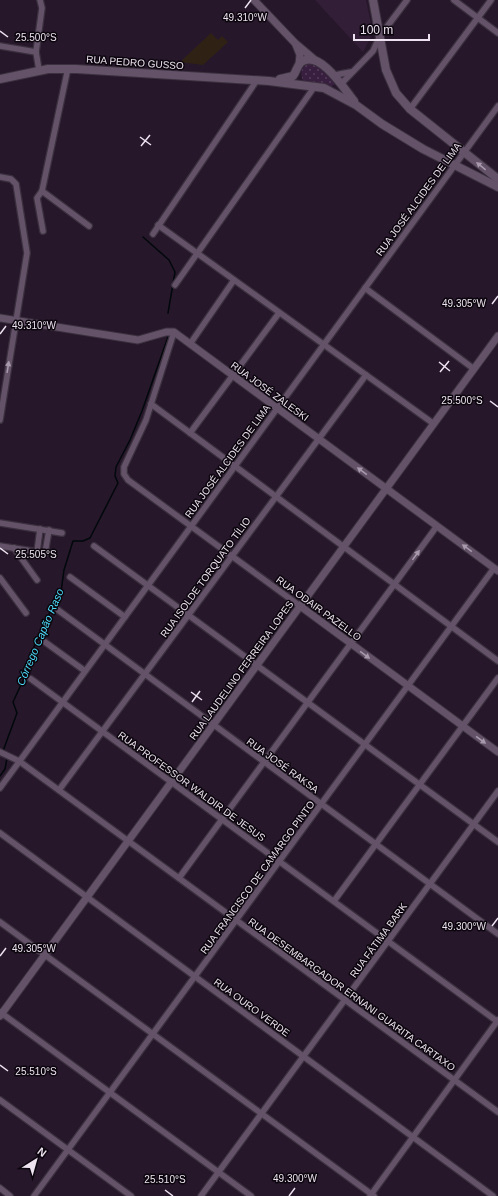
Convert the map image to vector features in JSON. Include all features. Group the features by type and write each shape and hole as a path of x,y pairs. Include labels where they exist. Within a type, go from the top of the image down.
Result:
{"main road":[{"path":"373,0 390,82 401,100 410,109 498,180"},
{"name":"RUA PEDRO GUSSO","path":"269,81 290,77 305,60 315,60 335,75 356,105"},
{"name":"RUA PEDRO GUSSO","path":"0,79 39,70 68,68 257,80 315,86 334,92 409,141 454,166 498,186"},
{"path":"297,68 296,79 299,84"},
{"path":"334,92 339,89 341,84"}],"street":[{"path":"39,70 36,52 42,8 40,0"},
{"path":"254,0 295,43 315,60"},
{"path":"341,84 373,51 380,36 407,0"},
{"path":"454,0 498,33"},
{"path":"410,109 491,0"},
{"path":"295,43 300,55 297,68"},
{"path":"0,46 36,52"},
{"path":"43,231 37,198 42,191 68,68"},
{"path":"335,75 353,72"},
{"path":"153,234 257,80"},
{"path":"175,285 315,86"},
{"name":"RUA JOSÉ ALCIDES DE LIMA","path":"0,788 498,106"},
{"path":"0,177 14,180 16,184 27,253 0,420"},
{"path":"42,191 89,226"},
{"path":"158,225 434,424"},
{"path":"190,344 234,280"},
{"path":"365,288 474,369"},
{"path":"190,433 279,313"},
{"path":"0,318 138,340 166,332 174,332 150,404 498,661"},
{"name":"RUA JOSÉ ZALESKI","path":"174,332 496,570"},
{"name":"RUA LAUDELINO FERREIRA LOPES","path":"1,1014 498,336"},
{"name":"RUA ISOLDE TORQUATO TÍLIO","path":"59,790 366,375"},
{"name":"RUA ODAIR PAZELLO","path":"150,404 146,420 123,470 128,480 498,752"},
{"path":"0,522 62,533"},
{"path":"179,878 437,526"},
{"path":"37,552 40,529"},
{"path":"0,546 46,553 49,530"},
{"path":"94,546 498,842"},
{"path":"14,548 37,580"},
{"name":"RUA FRANCISCO DE CAMARGO PINTO","path":"34,1196 452,626 496,570"},
{"path":"70,577 125,617"},
{"path":"0,578 26,612"},
{"name":"RUA JOSÉ RAKSA","path":"58,610 498,934"},
{"path":"46,642 85,671"},
{"path":"334,901 498,678"},
{"name":"RUA PROFESSOR WALDIR DE JESUS","path":"31,679 498,1021"},
{"name":"RUA DESEMBARGADOR ERNANI GUARITA CARTAXO","path":"0,752 20,761 498,1112"},
{"name":"RUA FÁTIMA BARK","path":"201,1196 498,791"},
{"name":"RUA OURO VERDE","path":"0,833 493,1196"},
{"path":"0,922 372,1195 498,1021"},
{"path":"1,1014 252,1196"},
{"path":"0,1100 131,1196"},
{"path":"0,1188 10,1196"}],"shaded area":[{"path":"315,0 366,0 373,33 363,52"},
{"path":"211,33 218,40 222,36 228,42 203,65 180,62"},
{"path":"309,63 315,65 332,78 335,84 330,87 319,83 304,82 301,74 304,67"}],"waterway":[{"name":"Córrego Capão Raso","path":"143,237 169,260 175,272 168,313"},
{"name":"Córrego Capão Raso","path":"3,751 17,713 13,702 25,676 35,644 43,632 43,625 61,592 64,570 73,541 83,541 90,538 118,483 115,476 116,467 130,440 142,411 169,334"},
{"name":"Córrego Capão Raso","path":"0,776 5,769 7,758"}]}
